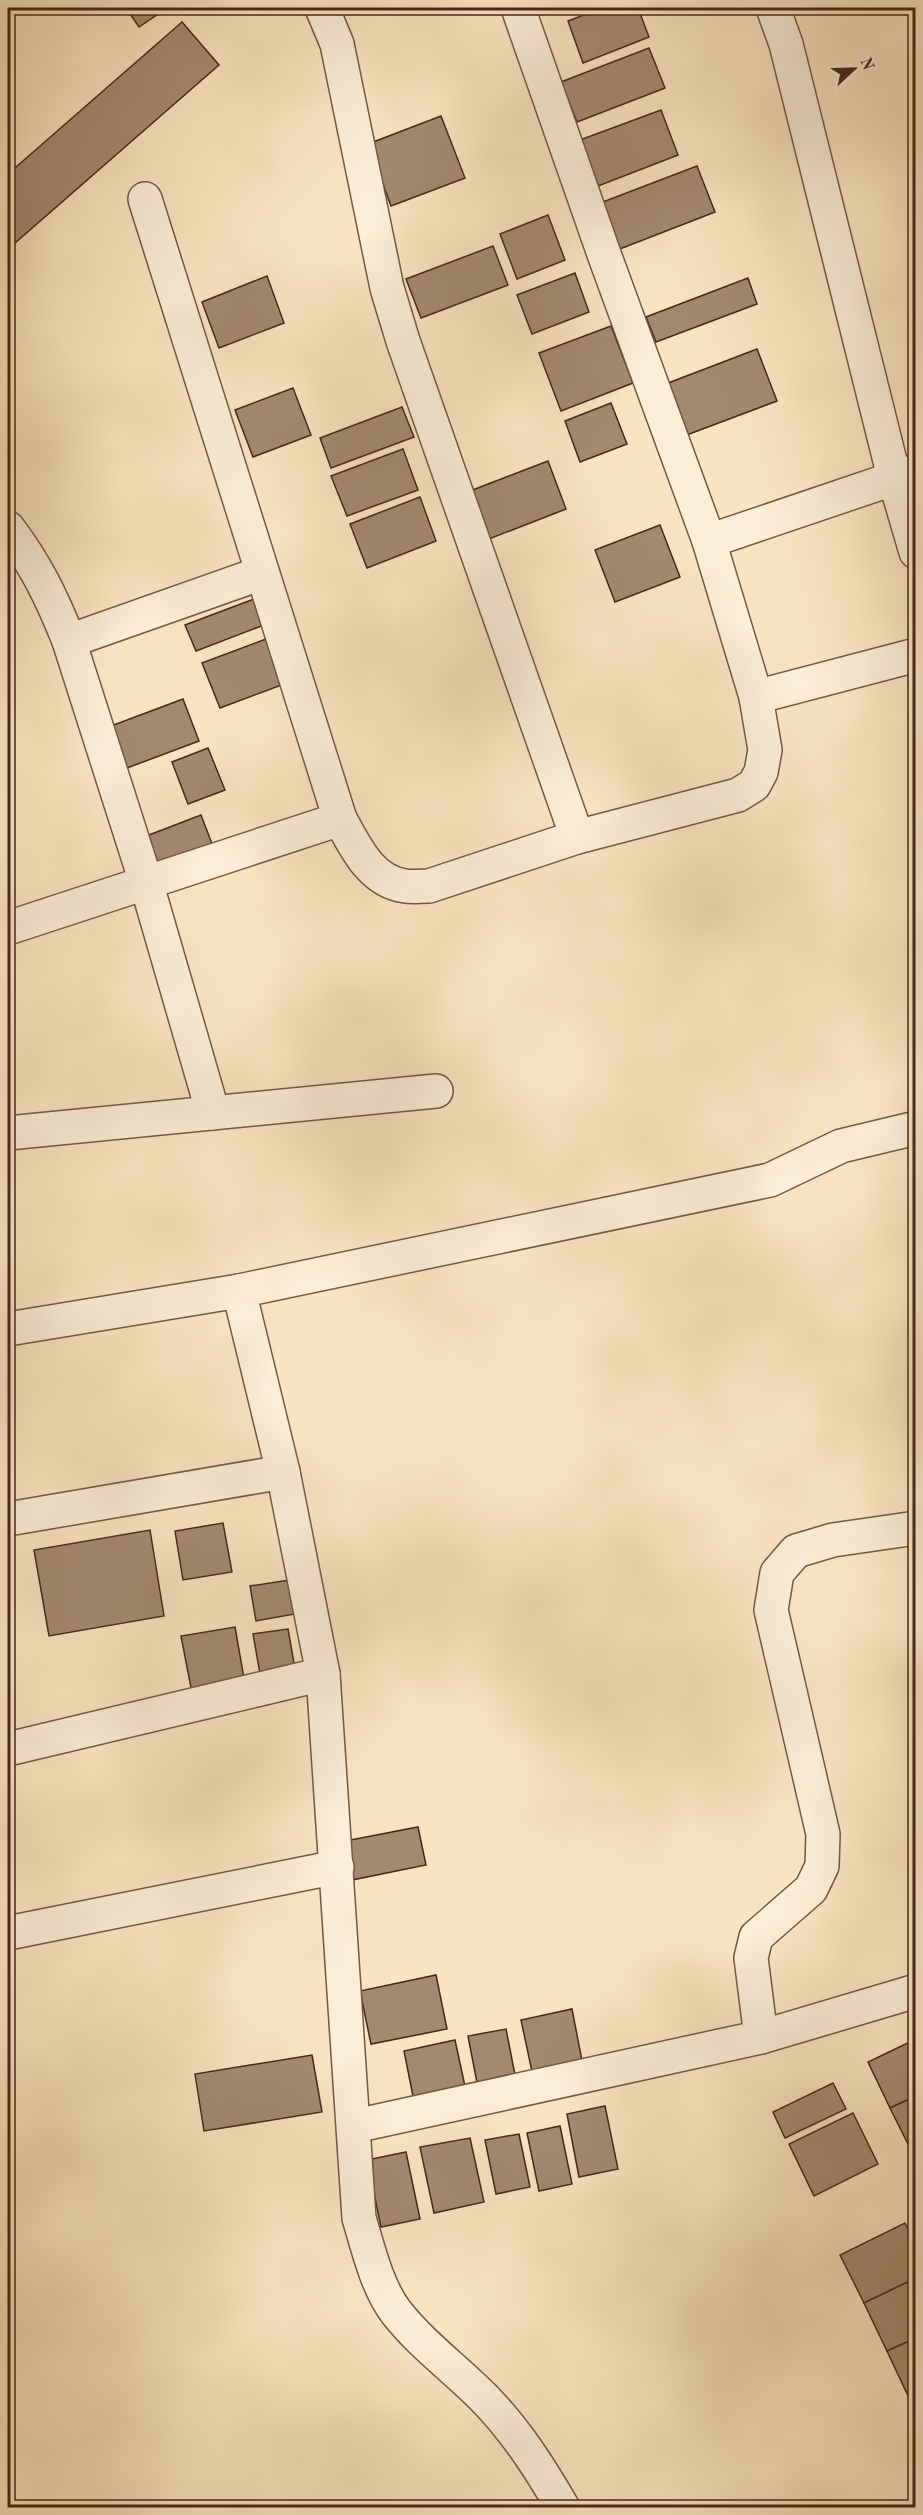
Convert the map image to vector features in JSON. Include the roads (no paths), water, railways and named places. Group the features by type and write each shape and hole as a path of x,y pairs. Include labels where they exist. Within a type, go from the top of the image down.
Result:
{"street":[{"path":"322,8 337,44 387,288 403,341 577,837"},
{"path":"145,199 340,819 364,861 378,876 404,886 429,886 577,837 738,795 754,785 761,772 765,750 756,697 709,541 604,254 518,8"},
{"path":"773,8 786,44 905,474 915,552"},
{"path":"709,541 905,474"},
{"path":"8,528 31,558 69,641 146,882 213,1113"},
{"path":"69,641 262,573"},
{"path":"756,697 915,655"},
{"path":"8,928 340,819"},
{"path":"8,1133 436,1091"},
{"path":"8,1329 239,1291 770,1179 841,1146 915,1128"},
{"path":"239,1291 284,1472 323,1674 355,2126 359,2218 373,2265 395,2311 426,2344 483,2397 534,2459 563,2508"},
{"path":"8,1519 284,1472"},
{"path":"761,2037 750,1958 756,1937 811,1889 822,1866 823,1834 771,1610 777,1573 796,1551 833,1540 915,1528"},
{"path":"8,1749 323,1674"},
{"path":"8,1933 337,1867"},
{"path":"355,2126 761,2037 915,1991"}]}
